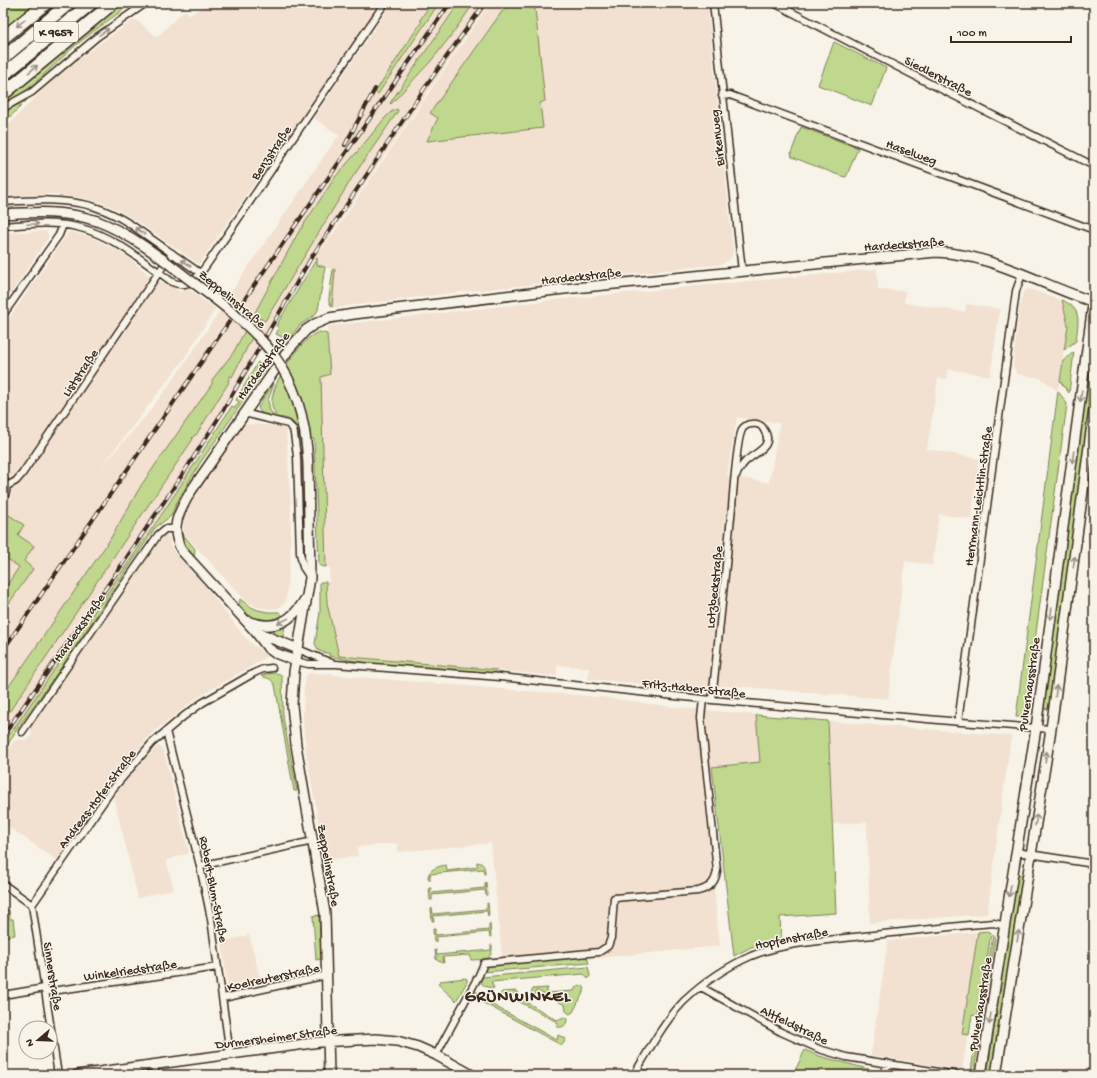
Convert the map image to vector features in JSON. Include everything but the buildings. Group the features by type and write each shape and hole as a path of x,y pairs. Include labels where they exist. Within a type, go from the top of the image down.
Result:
{"highway":[{"path":"3,38 46,3"},
{"name":"K 9657","path":"3,58 69,3"},
{"name":"K 9657","path":"3,75 91,3"},
{"path":"3,94 113,3"}],"street":[{"path":"3,108 32,92 97,37 146,3"},
{"name":"Benzstraße","path":"160,273 172,282 181,285 191,282 200,273 385,3"},
{"name":"Birkenweg","path":"713,3 742,271"},
{"name":"Siedlerstraße","path":"774,3 1094,166"},
{"name":"Haselweg","path":"722,96 730,96 1094,230"},
{"name":"Zeppelinstraße","path":"3,202 33,200 61,201 95,207 130,224 200,273"},
{"name":"Zeppelinstraße","path":"3,214 50,212 76,215 97,221 116,229 180,272 229,310 257,335 282,367 301,410 307,446 310,578 296,661 293,692 293,723 325,913 329,1075"},
{"path":"3,226 48,224 76,227 93,232 123,247 160,273"},
{"path":"3,315 58,235 63,225"},
{"name":"Hardeckstraße","path":"296,661 268,648 255,631 243,620 182,551 176,537 176,529 180,511 191,491 296,340 306,330 315,324 329,318 448,302 936,252 959,253 976,257 1094,300"},
{"name":"Liststraße","path":"7,486 16,481 22,474 160,273 172,253"},
{"name":"Herrmann-Leichtlin-Straße","path":"958,722 1016,291 1022,274"},
{"name":"Pulverhausstraße","path":"981,1075 1036,728 1094,300"},
{"path":"996,1075 1051,729 1094,408"},
{"path":"244,413 288,424 292,429 297,456 302,564 310,578"},
{"name":"Lotzbeckstraße","path":"712,700 735,477 741,432 743,428 749,424 758,424 765,430 767,442 762,450 746,461 735,477"},
{"path":"3,477 7,486 3,499"},
{"name":"Hardeckstraße","path":"22,732 158,535 165,529 176,529"},
{"path":"243,620 268,626 280,623 299,609 308,594"},
{"name":"Hardeckstraße","path":"255,631 298,649"},
{"name":"Fritz-Haber-Straße","path":"298,649 336,664"},
{"name":"Fritz-Haber-Straße","path":"296,661 308,664 336,664 500,677 712,700 1051,729"},
{"name":"Andreas-Hofer-Straße","path":"32,905 111,791 140,756 184,716 219,692 254,672 272,668"},
{"path":"436,1055 479,976 484,963 599,952 608,946 611,938 614,898 698,891 708,888 713,883 717,871 701,718 703,699"},
{"name":"Robert-Blum-Straße","path":"166,731 200,866 211,919 230,1054"},
{"path":"200,866 313,841"},
{"path":"1016,852 1094,864"},
{"path":"3,884 32,905"},
{"name":"Sinnerstraße","path":"32,905 58,1075"},
{"name":"Hopfenstraße","path":"636,1072 671,1017 683,1003 700,987 750,956 782,947 814,941 994,923 1005,926"},
{"name":"Winkelriedstraße","path":"3,995 218,967"},
{"name":"Koelreuterstraße","path":"222,998 327,975"},
{"name":"Altfeldstraße","path":"700,987 787,1035 819,1049 846,1057 957,1075"},
{"name":"Durmersheimer Straße","path":"77,1075 329,1041 376,1039 407,1044 436,1055 461,1072 472,1075"},
{"path":"885,1075 887,1063"},
{"path":"154,1065 156,1075"},
{"path":"636,1072 647,1075"}],"shaded area":[{"path":"209,3 381,3 199,264 135,220 100,202 53,194 3,197 3,130 62,71 135,19 157,37 185,10 190,15"},
{"path":"392,3 431,3 420,19 422,21 375,92 381,91 439,3 459,3 390,103 401,94 431,61 474,3 490,3 476,21 334,230 319,255 491,3 707,3 733,250 731,257 723,264 452,293 332,308 335,270 317,265 317,258 315,260 312,259 223,415 190,467 192,469 3,744 3,508 11,495 12,484 9,472 3,465 3,327 68,233 71,232 90,237 115,249 130,259 152,278 173,287 180,292 185,286 215,309 184,359 99,470 146,416 185,363 231,292 336,139 340,136 314,118"},
{"path":"46,231 49,236 3,305 3,233"},
{"path":"877,269 878,290 905,291 904,303 965,312 966,304 1000,309 990,376 948,369 947,379 938,378 927,449 979,459 971,519 939,514 932,565 905,561 888,699 745,687 706,686 700,689 588,679 589,668 558,665 556,676 339,656 327,603 326,582 329,582 330,568 326,567 321,377 330,374 327,334 329,326 554,300","holes":["737,417 780,423 769,483 727,475"]},
{"path":"1029,289 1061,300 1067,325 1058,391 1041,378 1017,374 1013,365 1020,305 1023,292"},
{"path":"245,424 282,426 286,430 291,508 290,562 285,603 278,608 270,609 257,607 246,601 188,538 183,530 186,514 197,491 240,426"},
{"path":"167,535 170,538 170,545 174,552 205,586 243,635 268,656 197,698 151,734 110,780 57,860 3,823 3,756 15,740 28,740 32,734 30,727 163,536"},
{"path":"309,673 600,697 674,707 756,715 761,762 701,769 720,946 503,967 491,843 398,852 397,843 357,847 358,856 325,860 306,751 303,718 305,678"},
{"path":"828,721 1011,736 987,914 870,923 867,822 833,824"},
{"path":"158,746 163,749 189,853 166,860 174,889 138,898 114,797 136,768"},
{"path":"978,932 962,1034 968,1035 962,1070 871,1055 888,941"},
{"path":"249,935 261,982 228,990 222,942"}],"green space":[{"path":"3,3 38,3 3,32"},
{"path":"77,3 83,3 3,68 3,64"},
{"path":"118,3 132,3 71,49 43,76 23,92 3,104 3,98"},
{"path":"431,3 439,3 378,94 375,92 422,21 420,20"},
{"path":"459,3 474,3 431,61 391,104 390,103"},
{"path":"508,3 535,9 545,101 540,103 543,128 427,141 438,118 430,113"},
{"path":"834,42 886,68 872,106 818,85"},
{"path":"27,100 3,124 8,110"},
{"path":"397,109 398,111 352,178 265,321 260,318 257,324 258,326 232,377 230,376 229,382 196,435 192,438 193,439 3,721 3,695 109,541 142,484 212,384 212,380 233,353 298,233 336,176 385,118"},
{"path":"801,127 858,148 846,177 792,157 791,153"},
{"path":"317,258 317,265 325,267 318,310 315,315 300,325 288,340 276,334 279,328 276,326"},
{"path":"333,269 335,270 332,307 329,302 329,298"},
{"path":"1062,300 1073,308 1078,317 1076,341 1064,350 1068,326"},
{"path":"1094,331 1089,381 1089,411 1049,709 1043,708"},
{"path":"320,332 327,334 330,374 321,377 326,567 319,565 314,439 299,440 297,429 293,422 287,419 267,416 262,413 258,407 274,384 268,400 270,411 275,415 276,413 272,406 273,395 277,382 284,368 303,344 312,336"},
{"path":"1074,352 1069,393 1060,381 1063,361"},
{"path":"258,362 265,370 200,463 177,502 171,516 155,528 63,665 17,729 3,753 3,744 164,511 232,406 235,408 239,402 236,400"},
{"path":"1058,391 1067,404 1025,714 1021,717 1016,717"},
{"path":"3,511 24,525 18,535 34,546 24,561 33,569 3,612 3,591 19,567 3,556"},
{"path":"182,533 195,549 194,558 186,548"},
{"path":"320,582 326,582 327,603 339,656 497,670 494,673 411,668 329,656 330,654 319,651 315,644 320,612"},
{"path":"240,599 249,606 258,610 279,612 284,617 278,620 265,622 254,618 248,615 239,605"},
{"path":"285,624 283,639 266,630 266,629"},
{"path":"275,673 282,676 283,717 297,791 294,791 275,685 270,679 261,676"},
{"path":"756,715 828,721 836,913 780,917 781,938 751,947 734,956 712,767 760,762"},
{"path":"477,862 484,866 485,874 483,869 430,874 430,880 428,878 428,875 434,868 440,866 446,865 447,871 477,867"},
{"path":"1017,874 1023,875 992,1075 987,1075"},
{"path":"486,882 487,895 485,890 432,895 432,900 430,900 429,888 431,888 431,893 485,888"},
{"path":"487,903 489,916 487,911 433,916 434,921 432,921 432,908 433,914 487,909"},
{"path":"9,910 10,919 13,919 15,935 3,937 3,911"},
{"path":"319,915 321,959 316,960 313,916"},
{"path":"489,924 491,937 489,932 436,937 436,942 434,942 433,929 435,929 435,935 489,930"},
{"path":"989,931 991,933 978,1016 972,1015 969,1035 962,1034 978,932"},
{"path":"993,935 995,938 974,1071 971,1070"},
{"path":"491,945 492,950 491,954 489,957 483,959 471,960 470,955 443,957 444,963 436,959 435,950 437,955 491,950"},
{"path":"586,957 589,963 484,972 492,965"},
{"path":"588,967 590,976 588,979 584,974 491,982 494,988 487,987 481,983 483,977"},
{"path":"467,979 467,982 456,1001 438,984 440,981"},
{"path":"580,985 585,989 573,1012 570,1014 566,1011 565,1005 538,991 536,991 536,996 531,993 533,989 548,988 547,993 574,991 576,987"},
{"path":"516,991 518,993 515,995 516,996 557,1020 564,1017 567,1019 564,1026 557,1027 557,1022 507,995 502,998 499,996 502,992"},
{"path":"474,992 487,996 487,1002 557,1040 558,1035 566,1039 561,1045 478,1000 477,1001 471,998"},
{"path":"805,1050 819,1056 872,1070 871,1075 793,1075"}],"railway":[{"path":"3,650 450,3"},
{"path":"3,736 117,572 188,466 221,414 311,258 428,83 485,3"},
{"path":"345,145 375,89"}],"district":[{"name":"GRÜNWINKEL","path":"518,995"}]}
